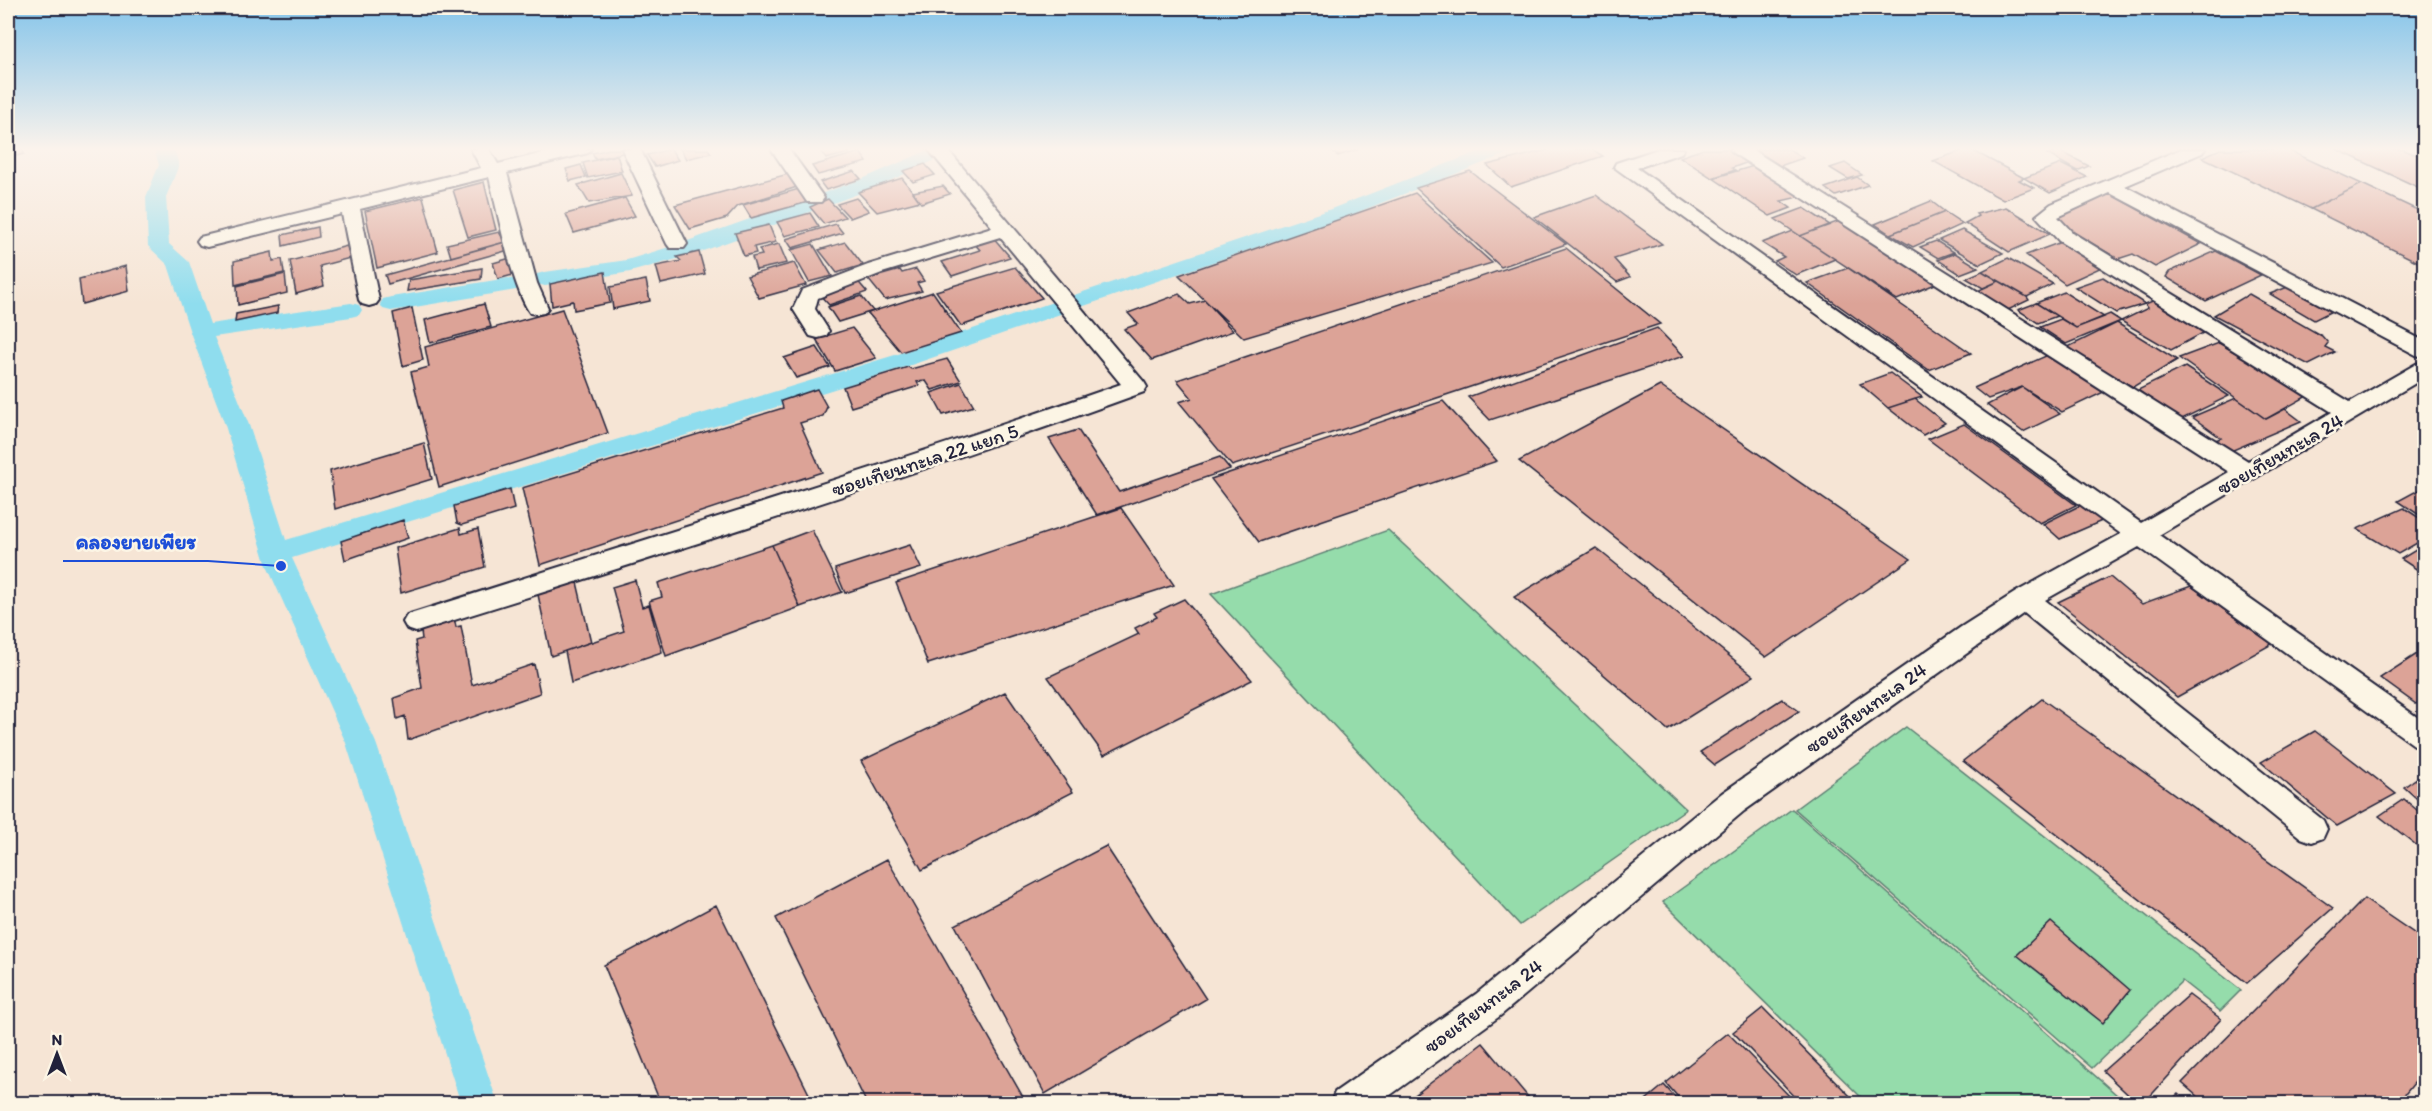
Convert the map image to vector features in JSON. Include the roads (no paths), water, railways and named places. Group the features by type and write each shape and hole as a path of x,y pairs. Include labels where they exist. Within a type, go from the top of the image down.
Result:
{"street":[{"path":"207,241 368,201"},
{"path":"504,201 527,283 537,308"},
{"path":"656,201 677,244"},
{"name":"ซอยเทียนทะเล 22 แยก 5","path":"416,622 687,538 1007,433 1136,387 980,201"},
{"path":"1671,201 2142,534 2424,737"},
{"path":"1820,201 2248,473"},
{"path":"2074,201 2046,216 2066,237 2350,413"},
{"path":"2139,201 2424,350"},
{"path":"350,205 369,300"},
{"path":"818,331 804,309 809,294 875,268 1004,230"},
{"name":"ซอยเทียนทะเล 24","path":"1347,1104 1488,1005 1733,802 1971,634 2025,600 2248,473 2424,369"},
{"path":"2025,600 2312,829"}],"waterway":[{"path":"156,201 159,246 178,262 201,332"},
{"path":"545,279 630,266 687,249 820,201"},
{"path":"277,553 903,360 1369,201"},
{"path":"391,304 508,285"},
{"path":"201,332 351,310"},
{"path":"201,332 237,425 281,566 361,743 480,1104"}],"place":[{"name":"คลองยายเพียร","path":"281,566"}]}
